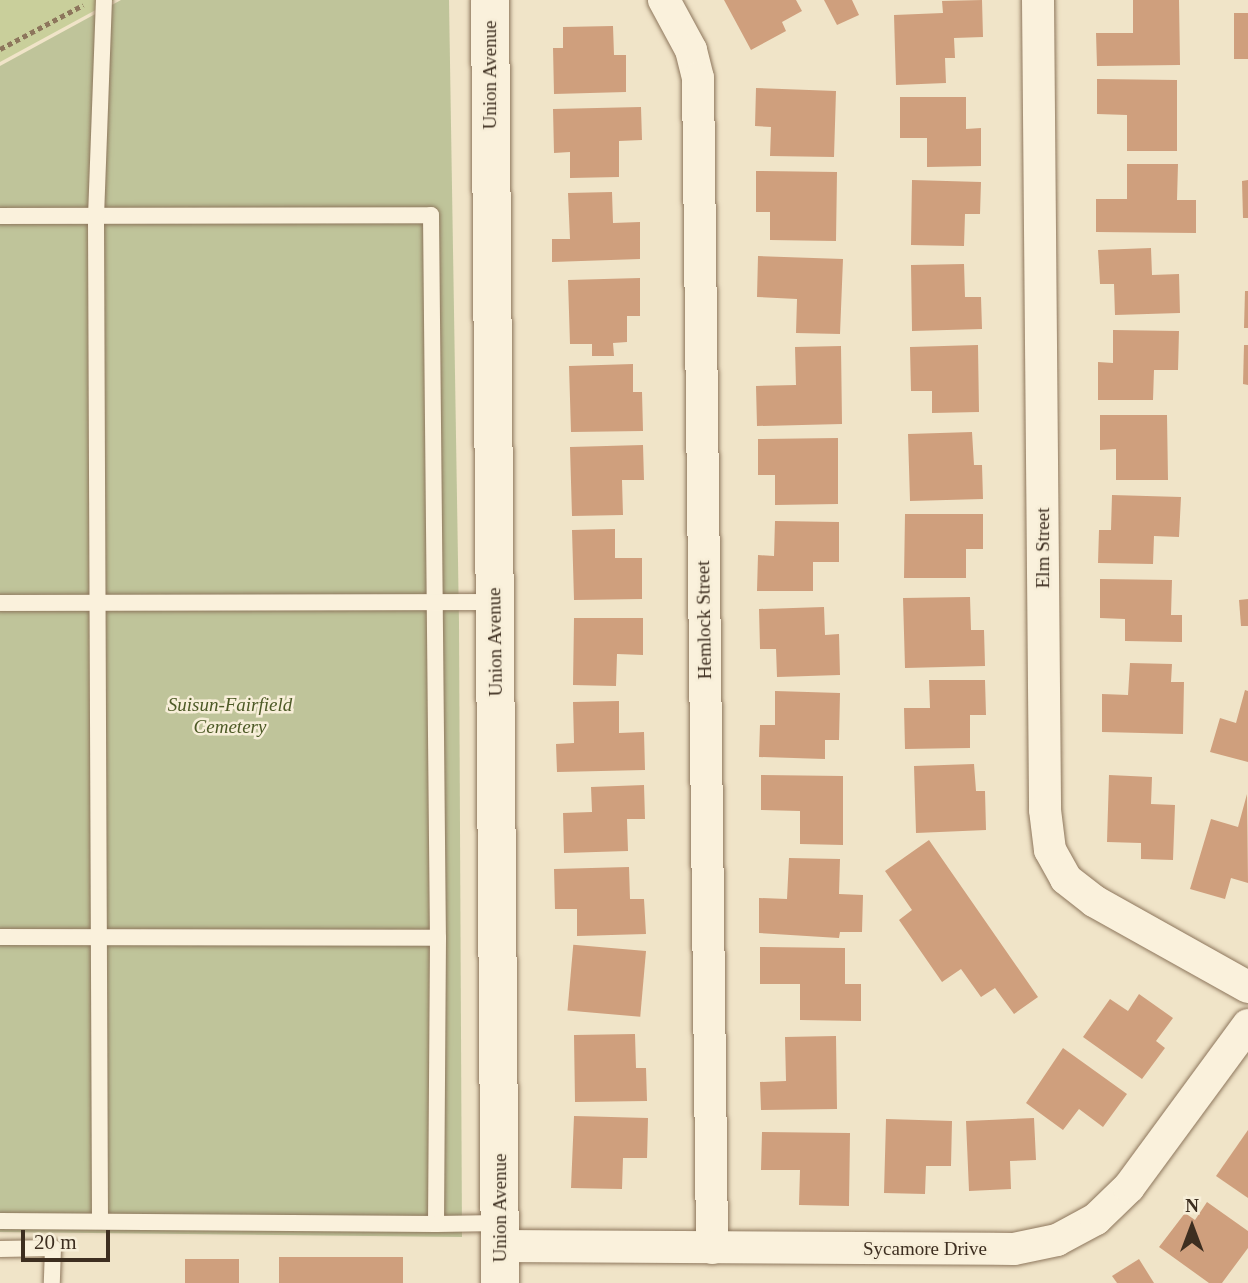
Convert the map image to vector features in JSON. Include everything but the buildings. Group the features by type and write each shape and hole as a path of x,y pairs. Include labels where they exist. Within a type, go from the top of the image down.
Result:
{"street":[{"name":"Union Avenue","path":"490,0 500,1251"},
{"name":"Hemlock Street","path":"664,0 691,50 698,78 712,1248"},
{"name":"Elm Street","path":"1038,0 1045,810 1050,850 1066,879 1094,901 1248,987"},
{"name":"Sycamore Drive","path":"500,1251 712,1248 1014,1250 1057,1240 1096,1219 1129,1187 1248,1024"}],"lane":[{"path":"100,1219 102,937 96,217 104,0"},
{"path":"0,216 431,215 438,938 436,1224"},
{"path":"0,603 495,602"},
{"path":"0,937 438,938"},
{"path":"0,1221 100,1219 436,1224 500,1251"},
{"path":"0,1249 53,1248 52,1283"}],"path":[{"path":"0,49 92,0"}],"green space":[{"path":"0,0 114,0 0,62"},
{"name":"Suisun-Fairfield Cemetery","path":"121,0 449,0 459,623 462,1237 0,1232 0,66"}]}
